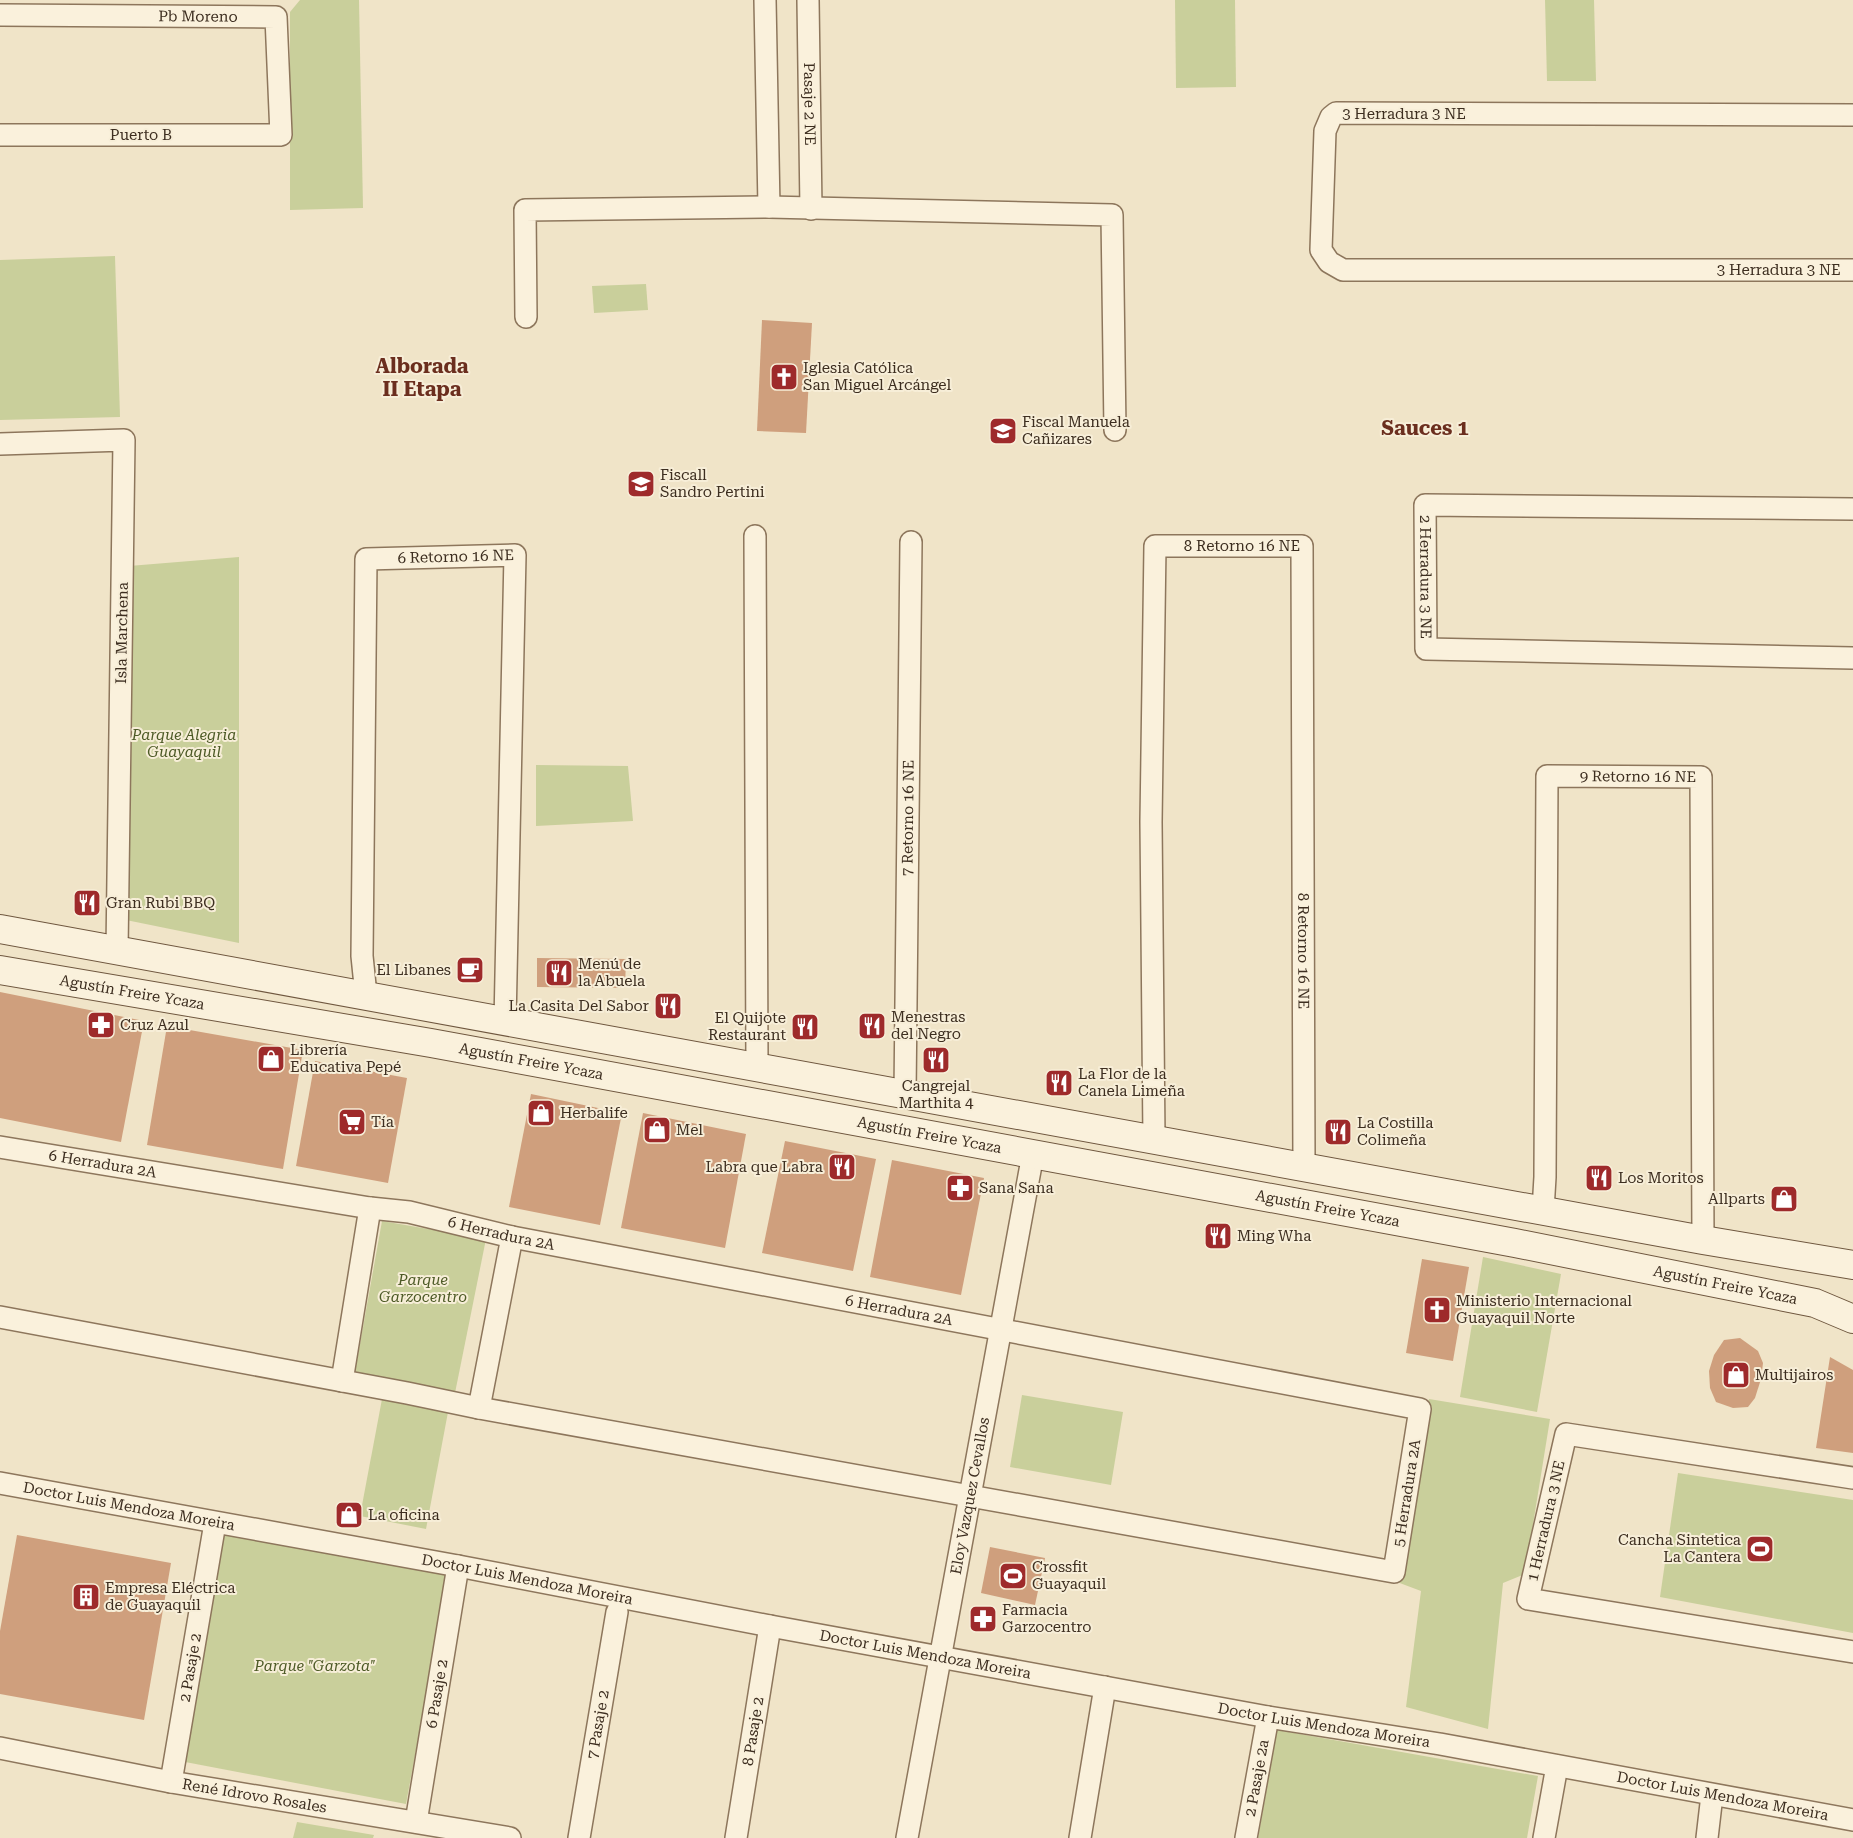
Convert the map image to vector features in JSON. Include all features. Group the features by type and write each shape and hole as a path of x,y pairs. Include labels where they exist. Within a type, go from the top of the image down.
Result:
{"main road":[{"path":"0,929 1703,1240 1853,1265"},
{"name":"Agustín Freire Ycaza","path":"0,970 432,1043 1516,1243 1816,1303 1853,1319"}],"street":[{"path":"765,0 769,207"},
{"name":"Pasaje 2 NE","path":"808,0 811,209"},
{"name":"Pb Moreno","path":"0,15 276,17 281,135"},
{"name":"3 Herradura 3 NE","path":"1853,115 1344,111 1336,113 1331,117 1325,131 1321,250 1329,262 1343,270 1853,270"},
{"name":"Puerto B","path":"0,134 281,135"},
{"path":"526,317 525,210 769,207 1112,215 1115,430"},
{"name":"Isla Marchena","path":"0,444 124,440 117,950"},
{"name":"2 Herradura 3 NE","path":"1853,508 1425,505 1426,649 1853,658"},
{"path":"755,536 757,1067"},
{"name":"7 Retorno 16 NE","path":"905,1094 911,542"},
{"name":"8 Retorno 16 NE","path":"1154,1139 1151,822 1155,546 1302,546 1304,1167"},
{"name":"6 Retorno 16 NE","path":"366,995 362,956 366,559 515,555 505,1022"},
{"name":"9 Retorno 16 NE","path":"1543,1210 1545,1168 1547,776 1701,777 1703,1240"},
{"name":"6 Herradura 2A","path":"0,1147 370,1208 409,1212 512,1237 1001,1329"},
{"name":"Eloy Vazquez Cevallos","path":"907,1838 1033,1154"},
{"path":"342,1381 370,1208"},
{"path":"479,1408 512,1237"},
{"path":"0,1317 479,1408 971,1496"},
{"name":"5 Herradura 2A","path":"971,1496 1394,1572 1420,1409 1001,1329"},
{"name":"1 Herradura 3 NE","path":"1853,1478 1566,1434 1528,1599 1853,1652"},
{"name":"Doctor Luis Mendoza Moreira","path":"0,1483 1268,1717 1440,1744 1853,1820"},
{"name":"2 Pasaje 2","path":"171,1782 214,1523"},
{"name":"6 Pasaje 2","path":"416,1822 458,1566"},
{"name":"7 Pasaje 2","path":"579,1838 618,1612"},
{"name":"8 Pasaje 2","path":"736,1838 770,1626"},
{"path":"1080,1838 1105,1687"},
{"name":"2 Pasaje 2a","path":"1246,1838 1268,1717"},
{"name":"René Idrovo Rosales","path":"0,1748 171,1782 510,1838"},
{"path":"1544,1838 1557,1766"},
{"path":"1707,1838 1712,1795"}],"green space":[{"path":"300,0 359,0 363,208 290,210 290,12"},
{"path":"1175,0 1235,0 1236,87 1176,88"},
{"path":"1545,0 1594,0 1596,81 1547,81"},
{"path":"115,256 120,417 0,420 0,260"},
{"path":"646,284 648,310 594,313 592,286"},
{"name":"Parque Alegria Guayaquil","path":"239,557 239,943 126,920 129,566"},
{"path":"536,765 628,766 633,821 536,826"},
{"name":"Parque Garzocentro","path":"382,1221 486,1239 455,1393 355,1372"},
{"path":"1483,1257 1561,1274 1537,1412 1460,1397"},
{"path":"1022,1395 1123,1412 1111,1485 1010,1467"},
{"path":"382,1399 448,1412 426,1529 360,1516"},
{"path":"1429,1399 1550,1419 1525,1574 1503,1583 1488,1729 1406,1707 1421,1591 1397,1582"},
{"name":"Cancha Sintetica La Cantera","path":"1678,1473 1853,1500 1853,1633 1660,1597"},
{"name":"Parque \"Garzota\"","path":"224,1527 449,1570 406,1804 180,1761"},
{"path":"1277,1730 1538,1776 1527,1838 1258,1838"},
{"path":"297,1822 374,1835 373,1838 293,1838"}],"building":[{"name":"Iglesia Católica San Miguel Arcángel","path":"762,320 812,323 806,433 757,431"},
{"path":"537,958 626,959 625,988 537,987"},
{"path":"0,992 144,1021 121,1142 0,1118"},
{"path":"167,1026 303,1050 283,1169 147,1145"},
{"name":"Tía","path":"315,1061 407,1078 388,1183 296,1166"},
{"path":"531,1094 622,1113 600,1225 509,1207"},
{"path":"643,1113 746,1134 725,1248 621,1228"},
{"path":"785,1141 876,1159 853,1271 762,1253"},
{"path":"892,1160 984,1178 961,1295 870,1277"},
{"name":"Ministerio Internacional Guayaquil Norte","path":"1422,1259 1469,1267 1453,1361 1406,1353"},
{"name":"Multijairos","path":"1740,1338 1758,1351 1763,1363 1761,1379 1755,1398 1748,1407 1733,1408 1716,1402 1710,1388 1709,1371 1714,1355 1724,1340"},
{"path":"1830,1357 1853,1370 1853,1453 1816,1448"},
{"name":"Empresa Eléctrica de Guayaquil","path":"17,1535 171,1563 144,1720 0,1694 0,1631"},
{"name":"Crossfit Guayaquil","path":"990,1547 1045,1558 1035,1605 981,1593"}],"place":[{"name":"Iglesia Católica San Miguel Arcángel","path":"784,377"},
{"name":"Fiscal Manuela Cañizares","path":"1003,431"},
{"name":"Fiscall Sandro Pertini","path":"641,484"},
{"name":"Gran Rubi BBQ","path":"87,903"},
{"name":"El Libanes","path":"470,970"},
{"name":"Menú de la Abuela","path":"559,973"},
{"name":"La Casita Del Sabor","path":"668,1006"},
{"name":"Cruz Azul","path":"101,1025"},
{"name":"Menestras del Negro","path":"872,1026"},
{"name":"El Quijote Restaurant","path":"805,1027"},
{"name":"Librería Educativa Pepé","path":"271,1059"},
{"name":"Cangrejal Marthita 4","path":"936,1060"},
{"name":"La Flor de la Canela Limeña","path":"1059,1083"},
{"name":"Herbalife","path":"541,1113"},
{"name":"Tía","path":"352,1122"},
{"name":"Mel","path":"657,1130"},
{"name":"La Costilla Colimeña","path":"1338,1132"},
{"name":"Labra que Labra","path":"842,1167"},
{"name":"Los Moritos","path":"1599,1178"},
{"name":"Sana Sana","path":"960,1188"},
{"name":"Allparts","path":"1784,1199"},
{"name":"Ming Wha","path":"1218,1236"},
{"name":"Ministerio Internacional Guayaquil Norte","path":"1437,1310"},
{"name":"Multijairos","path":"1736,1375"},
{"name":"La oficina","path":"349,1515"},
{"name":"Cancha Sintetica La Cantera","path":"1760,1549"},
{"name":"Crossfit Guayaquil","path":"1013,1576"},
{"name":"Empresa Eléctrica de Guayaquil","path":"86,1597"},
{"name":"Farmacia Garzocentro","path":"983,1619"}],"district":[{"name":"Alborada II Etapa","path":"422,378"},
{"name":"Sauces 1","path":"1425,428"}]}
